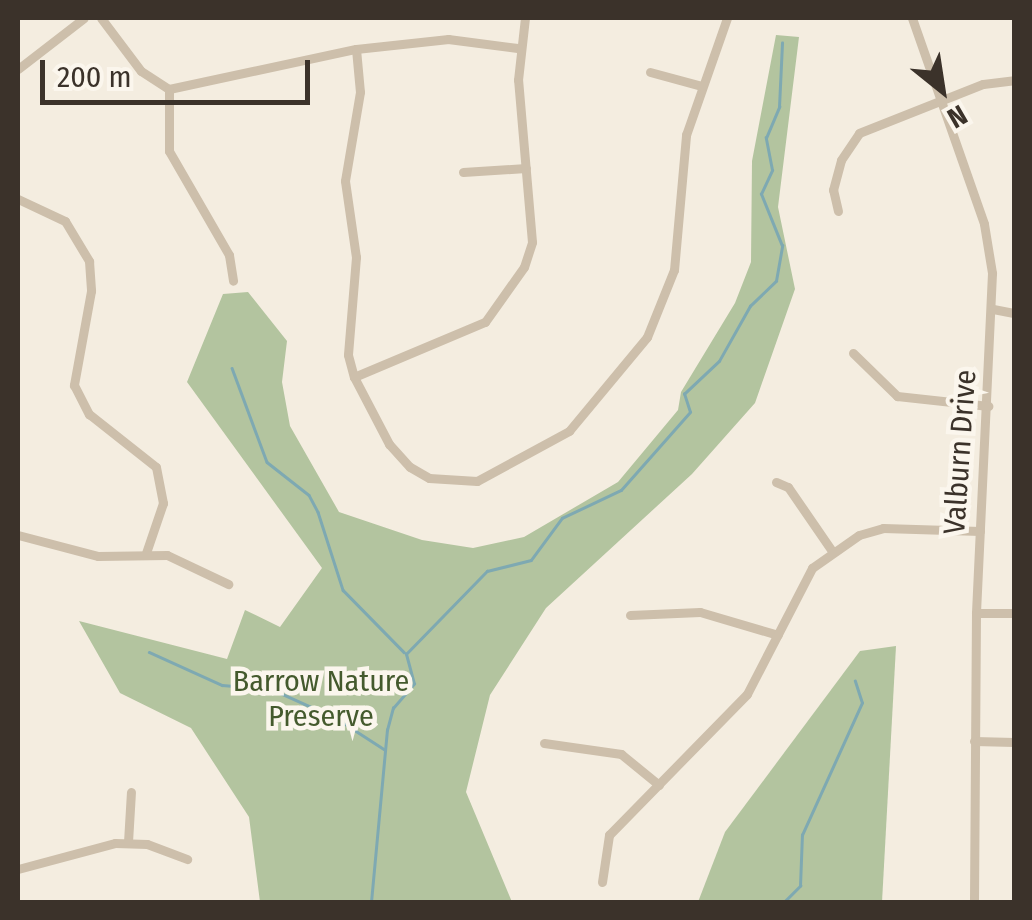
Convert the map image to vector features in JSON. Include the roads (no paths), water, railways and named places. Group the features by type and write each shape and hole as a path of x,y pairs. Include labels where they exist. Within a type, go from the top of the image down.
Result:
{"street":[{"path":"18,69 84,18"},
{"path":"101,18 140,71 169,89 356,49 448,39 517,48"},
{"path":"354,378 457,338 502,305 532,242 517,48 525,18"},
{"path":"356,49 360,92 345,180 356,257 348,341 354,378 389,444 429,478 477,480 569,431 647,337 666,299 674,270 678,171 726,18"},
{"name":"Valburn Drive","path":"912,18 984,224 993,308 976,613 974,902"},
{"path":"650,72 702,86"},
{"path":"838,211 833,190 846,146 872,125 941,99 1014,80"},
{"path":"169,89 169,151 228,255 232,281"},
{"path":"464,172 526,168"},
{"path":"18,199 64,221 89,261 91,291 74,384 89,414 156,467 162,503 146,553"},
{"path":"993,308 1014,312"},
{"path":"853,353 896,396 988,406"},
{"path":"776,482 788,487 832,551"},
{"path":"602,882 609,835 748,694 799,587 832,551 859,535 902,526 980,531"},
{"path":"18,535 98,556 167,556 228,584"},
{"path":"630,616 700,612 778,634"},
{"path":"976,613 1014,614"},
{"path":"974,741 1014,742"},
{"path":"544,743 612,751 659,785"},
{"path":"128,842 131,792"},
{"path":"18,870 101,844 128,842 187,859"}],"waterway":[{"path":"371,902 387,730 393,708 414,684 406,654 487,571 531,560 562,518 621,490 690,412 684,394 719,361 750,306 776,281 782,246 761,194 772,170 766,138 779,107 782,43"},
{"path":"232,368 267,462 309,495 318,512 343,590 404,652"},
{"path":"149,652 222,685 271,689 336,718 384,749"},
{"path":"784,902 800,886 802,835 862,703 855,681"}],"park label":[{"name":"Barrow Nature Preserve","path":"321,698"}]}
